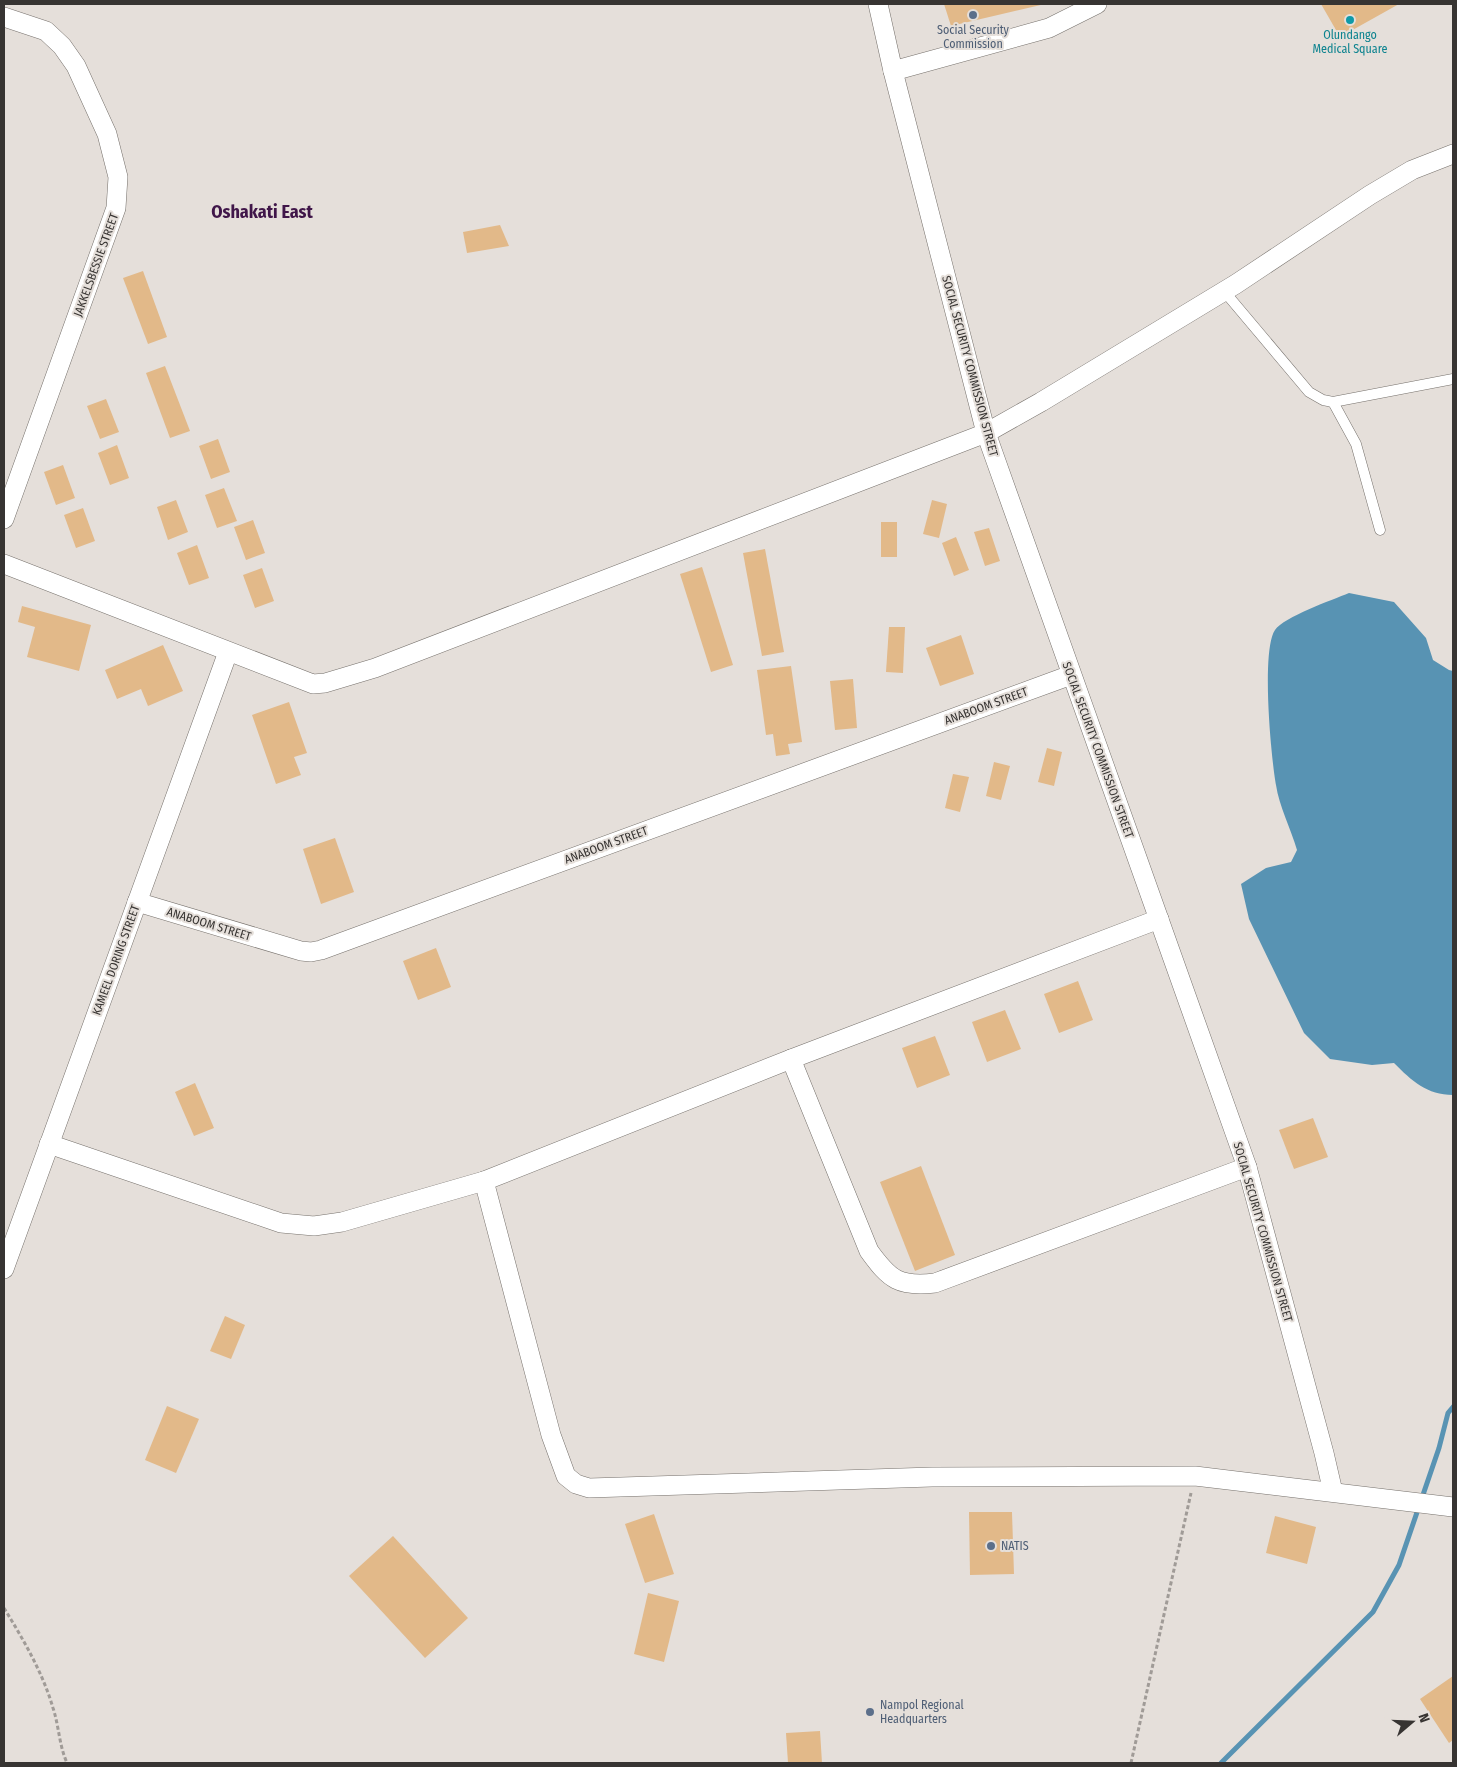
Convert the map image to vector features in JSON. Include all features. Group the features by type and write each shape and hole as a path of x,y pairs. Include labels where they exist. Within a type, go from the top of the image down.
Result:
{"street":[{"name":"SOCIAL SECURITY COMMISSION STREET","path":"878,4 893,71 986,433 1247,1167 1333,1492"},
{"path":"893,71 1049,28 1097,4"},
{"name":"JAKKELSBESSIE STREET","path":"4,17 46,31 62,46 76,66 92,100 106,134 118,177 116,208 4,519"},
{"path":"4,564 313,684 325,684 375,668 986,433 1041,402 1224,291 1378,190 1412,170 1453,154"},
{"name":"KAMEEL DORING STREET","path":"4,1269 228,652"},
{"name":"ANABOOM STREET","path":"137,902 300,951 321,950 1071,675"},
{"path":"49,1144 281,1223 314,1226 342,1222 484,1181 791,1059 1159,919"},
{"path":"791,1059 869,1251 885,1272 900,1281 917,1285 935,1283 1247,1167"},
{"path":"484,1181 551,1436 566,1476 576,1484 589,1488 932,1477 1195,1476 1453,1507"}],"lane":[{"path":"1224,291 1309,392 1323,400 1334,402 1453,379"},
{"path":"1334,402 1356,444 1380,530"}],"path":[{"path":"1131,1763 1195,1476"},
{"path":"4,1608 45,1686 54,1709 62,1753 67,1763"}],"water":[{"path":"1349,593 1394,602 1426,638 1433,660 1453,671 1453,1095 1435,1093 1420,1086 1394,1063 1372,1065 1330,1059 1304,1033 1249,919 1241,884 1266,868 1291,862 1297,850 1282,809 1272,752 1268,681 1271,641 1275,630 1298,614"}],"building":[{"name":"Social Security Commission","path":"944,4 1045,4 951,26"},
{"name":"Olundango Medical Square","path":"1321,4 1399,4 1340,37"},
{"path":"500,225 509,246 467,253 463,232"},
{"path":"143,271 167,337 148,344 123,278"},
{"path":"165,366 190,431 170,438 146,373"},
{"path":"106,399 119,432 100,439 87,406"},
{"path":"218,439 230,472 211,479 199,446"},
{"path":"117,445 129,478 110,485 98,453"},
{"path":"63,465 75,498 56,505 44,472"},
{"path":"224,488 237,521 217,528 205,495"},
{"path":"176,500 188,532 168,540 157,507"},
{"path":"932,500 947,504 939,538 923,534"},
{"path":"83,508 95,541 76,548 64,515"},
{"path":"253,520 265,553 246,560 234,527"},
{"path":"881,522 897,522 897,557 881,557"},
{"path":"989,528 1000,561 985,566 974,532"},
{"path":"956,537 969,570 954,576 942,543"},
{"path":"197,545 209,578 189,585 177,553"},
{"path":"765,549 784,652 762,656 743,553"},
{"path":"702,567 733,665 711,672 680,574"},
{"path":"262,568 274,601 255,608 243,575"},
{"path":"22,606 91,625 79,671 27,657 35,627 18,622"},
{"path":"889,627 905,627 903,673 886,672"},
{"path":"961,635 974,674 940,686 926,648"},
{"path":"163,645 183,691 148,706 141,689 117,699 105,670"},
{"path":"791,666 802,742 788,744 790,754 776,756 773,734 766,735 757,670"},
{"path":"853,679 857,728 835,730 830,681"},
{"path":"289,702 307,753 294,757 301,775 276,784 252,715"},
{"path":"1047,748 1062,752 1054,786 1038,782"},
{"path":"994,762 1010,766 1001,800 986,796"},
{"path":"953,774 969,777 960,812 945,808"},
{"path":"335,838 354,892 321,904 303,849"},
{"path":"436,948 451,987 418,1000 403,961"},
{"path":"1078,981 1093,1020 1059,1033 1044,994"},
{"path":"1005,1010 1021,1049 987,1062 972,1022"},
{"path":"935,1036 950,1075 917,1088 902,1048"},
{"path":"195,1083 214,1128 194,1136 175,1092"},
{"path":"1313,1118 1328,1157 1294,1169 1279,1130"},
{"path":"921,1166 955,1255 915,1271 880,1182"},
{"path":"225,1316 245,1325 231,1359 210,1351"},
{"path":"167,1406 199,1419 176,1473 145,1460"},
{"path":"969,1512 1012,1512 1014,1574 970,1575"},
{"path":"654,1514 674,1574 645,1583 625,1524"},
{"path":"1275,1516 1316,1527 1307,1564 1266,1553"},
{"path":"393,1536 468,1618 425,1658 349,1576"},
{"path":"648,1593 679,1601 664,1662 634,1654"},
{"path":"1453,1676 1453,1740 1449,1743 1420,1699"},
{"path":"820,1731 822,1763 788,1763 786,1733"}],"waterway":[{"path":"1221,1763 1373,1612 1399,1565 1439,1448 1448,1413 1453,1407"}],"place":[{"name":"Social Security Commission","path":"973,15"},
{"name":"Olundango Medical Square","path":"1350,20"},
{"name":"NATIS","path":"991,1546"},
{"name":"Nampol Regional Headquarters","path":"870,1712"}],"district":[{"name":"Oshakati East","path":"262,212"}]}
